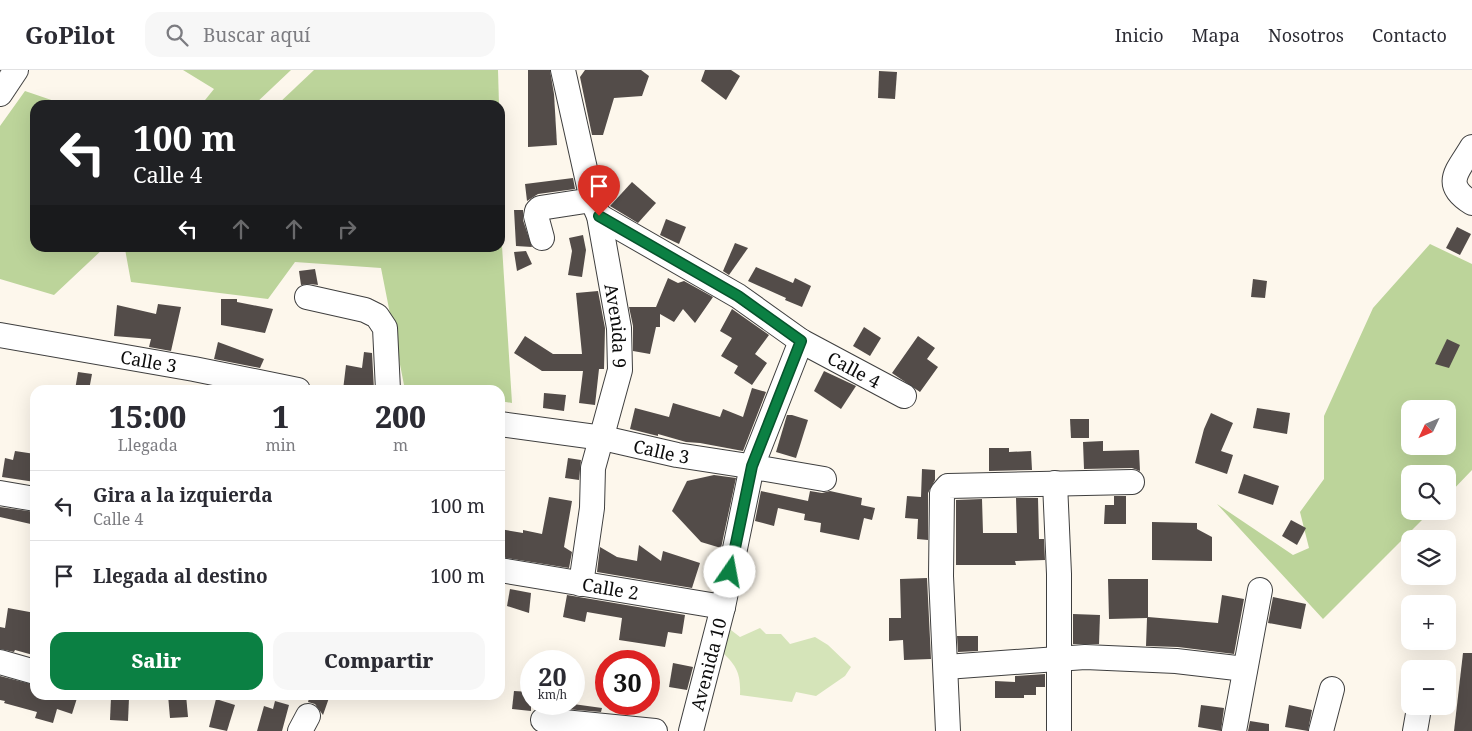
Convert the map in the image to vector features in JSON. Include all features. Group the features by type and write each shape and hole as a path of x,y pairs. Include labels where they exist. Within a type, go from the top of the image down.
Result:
{"street":[{"path":"0,94 16,70"},
{"name":"Avenida 9","path":"563,70 596,208 619,328 620,345 620,370 593,468 592,508 581,584"},
{"path":"1472,147 1454,178 1455,189 1472,203"},
{"path":"542,238 536,216 540,208 596,208"},
{"name":"Calle 4","path":"596,208 738,296 801,341 904,396"},
{"path":"307,297 365,310 377,316 384,328 388,385"},
{"name":"Calle 3","path":"0,335 194,379 251,385"},
{"name":"Avenida 10","path":"691,731 723,607 752,466 801,341"},
{"name":"Calle 3","path":"505,425 602,438 677,455 824,479"},
{"path":"948,731 941,576 942,492 948,486 1132,482"},
{"path":"1055,483 1060,660 1059,731"},
{"path":"0,493 30,498"},
{"name":"Calle 2","path":"505,571 723,607"},
{"path":"1234,731 1260,590"},
{"path":"946,667 1085,657 1176,661 1245,669"},
{"path":"0,662 30,671"},
{"path":"1321,731 1332,689"},
{"path":"543,720 655,731"}],"green space":[{"path":"183,70 291,70 259,100 205,100 214,89"},
{"path":"314,70 498,70 499,100 282,100"},
{"path":"25,91 51,100 30,100 30,252 100,252 54,295 0,279 0,126"},
{"path":"1430,244 1472,264 1472,470 1456,487 1456,465 1401,465 1401,520 1422,520 1412,530 1401,530 1401,541 1323,619 1217,504 1293,555 1309,548 1300,512 1324,479 1324,416 1373,308"},
{"path":"126,252 502,252 512,403 505,402 505,385 404,385 381,268 295,262 268,299 131,282"},
{"path":"727,627 740,637 760,628 766,634 781,634 790,644 815,637 828,645 851,667 845,676 816,696 796,692 792,702 740,695 740,680 734,665 720,650"}],"building":[{"path":"528,70 550,70 554,94 557,145 528,147"},
{"path":"585,70 641,70 649,76 642,96 614,98 603,135 592,135 580,77"},
{"path":"705,70 731,70 740,76 726,100 701,81"},
{"path":"879,71 897,72 895,99 878,98"},
{"path":"573,178 575,189 538,194 527,201 525,184"},
{"path":"632,182 656,203 638,223 610,206"},
{"path":"514,210 523,210 523,220 532,247 516,246"},
{"path":"666,219 686,227 679,244 660,235"},
{"path":"1457,227 1471,234 1460,255 1446,248"},
{"path":"583,235 586,250 582,277 568,275 572,251 569,238"},
{"path":"735,243 748,248 729,275 723,271"},
{"path":"526,251 532,264 517,271 514,252"},
{"path":"756,267 793,283 795,278 811,286 802,307 748,281"},
{"path":"315,269 318,285 301,285 299,271"},
{"path":"668,278 678,283 684,281 713,297 695,323 683,309 674,322 660,314 660,327 656,327 650,354 633,351 633,326 629,307 656,307"},
{"path":"1253,279 1267,281 1265,298 1251,297"},
{"path":"598,291 605,328 604,369 599,369 595,405 579,403 583,371 542,371 514,353 525,336 553,354 582,354 576,293"},
{"path":"221,299 237,299 237,302 273,309 265,333 221,325"},
{"path":"158,304 181,307 171,351 149,347 151,339 114,336 117,305 156,314"},
{"path":"732,309 769,335 755,354 767,363 752,385 734,373 738,366 721,356 732,338 720,331"},
{"path":"864,327 881,338 870,356 853,346"},
{"path":"918,336 935,348 927,359 938,367 920,392 892,373"},
{"path":"1447,339 1460,345 1449,368 1435,364"},
{"path":"218,342 264,359 260,368 214,359"},
{"path":"364,352 372,353 374,385 344,385 346,365 362,368"},
{"path":"824,371 856,386 841,409 814,391"},
{"path":"78,372 92,374 90,385 76,385"},
{"path":"752,388 766,392 743,451 686,442 630,429 635,408 669,417 673,403 720,417 723,409 743,417"},
{"path":"544,393 566,395 564,411 543,408"},
{"path":"1257,408 1290,413 1287,434 1253,428"},
{"path":"1211,413 1233,423 1221,451 1233,455 1227,474 1195,463 1204,429"},
{"path":"787,415 808,420 796,458 776,452"},
{"path":"1070,419 1089,419 1089,438 1071,438"},
{"path":"1103,441 1103,451 1139,450 1140,471 1132,468 1084,469 1083,442"},
{"path":"989,448 1009,448 1009,452 1031,451 1032,470 989,471"},
{"path":"15,451 30,453 30,481 2,477 5,458 13,460"},
{"path":"568,458 581,460 579,480 565,478"},
{"path":"922,469 935,470 935,480 928,493 928,540 917,539 918,519 905,518 907,496 921,497"},
{"path":"1244,474 1279,486 1273,505 1238,493"},
{"path":"714,475 736,478 721,548 701,542 672,511 687,481"},
{"path":"761,491 808,501 810,491 822,493 830,491 862,498 861,505 875,508 872,520 864,518 859,540 820,532 821,523 804,520 805,514 778,508 774,526 755,521"},
{"path":"1114,496 1126,496 1126,524 1104,524 1105,505 1114,505"},
{"path":"549,497 572,501 564,547 572,552 569,568 505,558 505,530 523,533 523,530 542,534"},
{"path":"1016,498 1038,498 1039,539 1044,539 1045,560 1015,561 1016,565 956,565 956,500 982,499 983,533 1017,533"},
{"path":"0,507 30,511 30,524 0,517"},
{"path":"1291,520 1306,528 1297,545 1282,536"},
{"path":"1152,522 1197,523 1197,529 1212,537 1212,561 1152,560"},
{"path":"639,545 661,561 663,551 700,563 692,588 597,572 600,547 617,557 637,561"},
{"path":"927,578 931,659 904,660 903,640 889,641 889,618 901,618 900,579"},
{"path":"1108,579 1148,579 1148,617 1218,623 1222,595 1244,599 1234,654 1178,647 1146,646 1147,618 1109,619"},
{"path":"510,589 531,593 529,613 507,606"},
{"path":"567,595 685,615 682,634 668,632 665,647 619,640 622,618 587,612 585,622 563,617"},
{"path":"1273,597 1306,604 1301,629 1268,623"},
{"path":"8,608 30,612 30,654 15,650 14,652 0,649 0,627 5,628"},
{"path":"1073,614 1100,615 1099,644 1073,644"},
{"path":"957,636 978,636 978,651 958,652"},
{"path":"1463,653 1472,653 1472,731 1454,731"},
{"path":"673,663 693,667 687,690 669,687"},
{"path":"1045,674 1045,687 1036,687 1036,695 1024,695 1024,698 995,698 995,681 1015,682 1015,676"},
{"path":"0,676 30,684 30,700 76,700 72,714 57,709 53,723 35,718 37,712 4,703 5,701 0,700"},
{"path":"514,691 520,691 520,710 512,709"},
{"path":"111,700 129,700 128,721 110,720"},
{"path":"168,700 186,700 188,717 170,718"},
{"path":"216,700 235,705 227,731 209,727"},
{"path":"309,700 328,700 323,715 315,704 308,702"},
{"path":"275,701 289,705 282,731 257,731 264,706 273,709"},
{"path":"1201,705 1224,708 1221,731 1198,727"},
{"path":"1289,705 1312,710 1308,731 1285,727"},
{"path":"585,706 595,707 595,711 585,711"},
{"path":"1250,721 1269,724 1269,731 1248,731"}],"route":[{"path":"599,216 738,296 801,341 752,466 730,572"}]}
